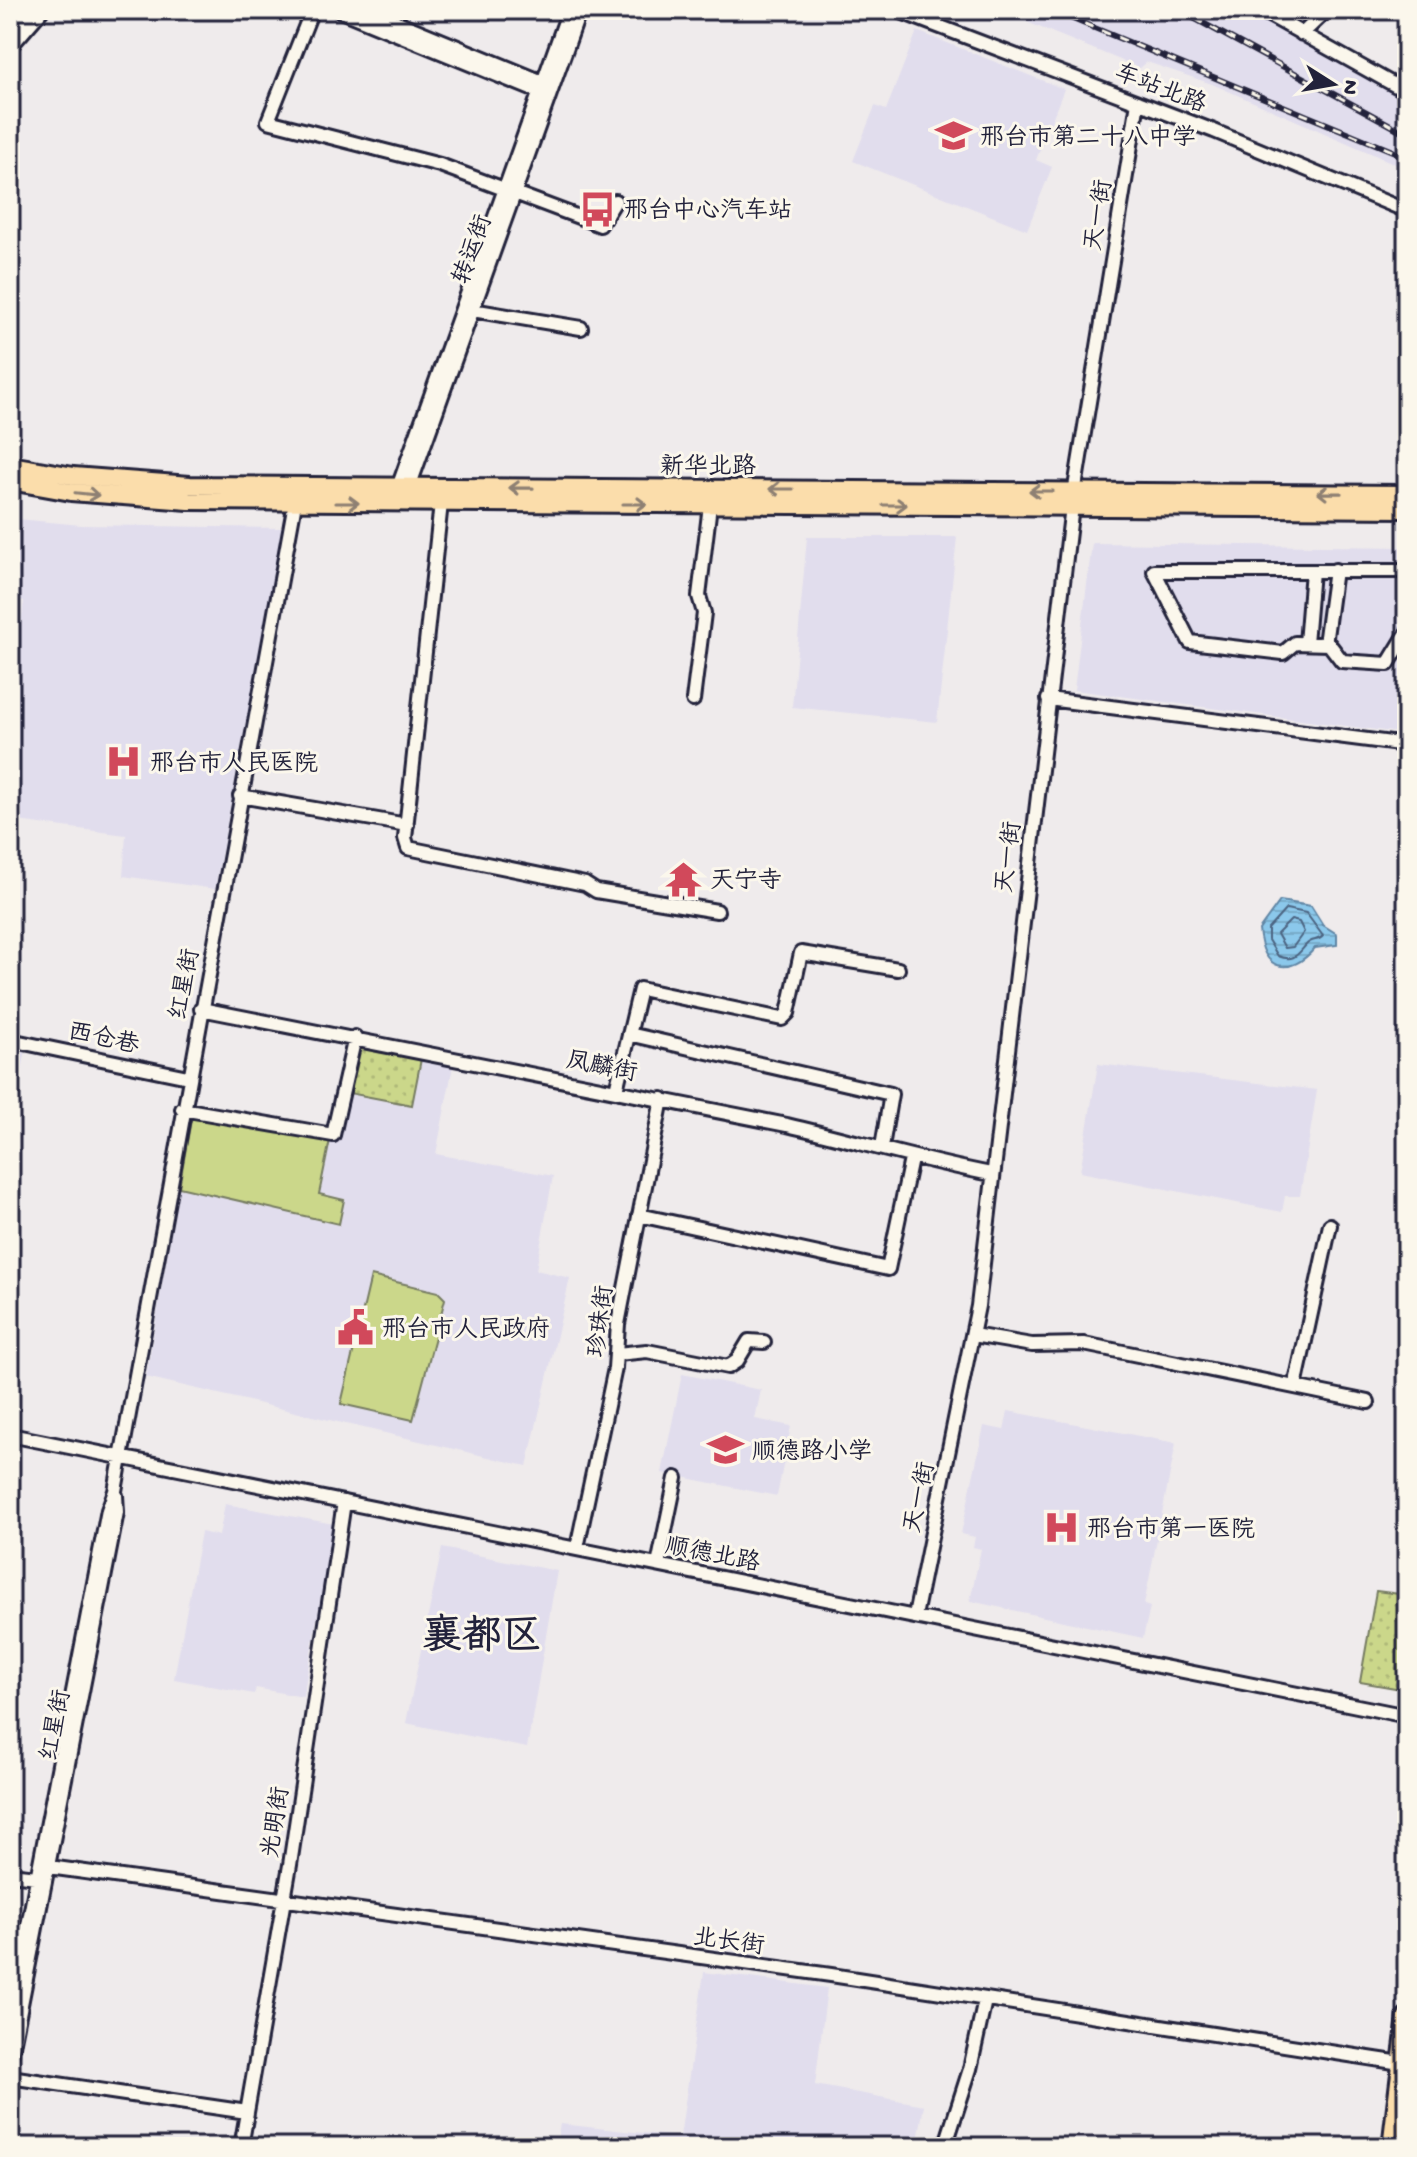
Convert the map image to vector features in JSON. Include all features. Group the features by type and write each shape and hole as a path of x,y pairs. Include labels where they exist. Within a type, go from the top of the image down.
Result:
{"main road":[{"name":"新华北路","path":"10,465 55,474 150,484 296,494"},
{"name":"新华北路","path":"10,481 139,499 296,494 1073,498 1407,509"},
{"name":"新华北路","path":"401,495 441,503 710,505 1407,494"},
{"path":"1391,2147 1407,2016"},
{"path":"1401,2147 1407,2101"}],"street":[{"path":"10,30 27,10"},
{"path":"10,47 42,10"},
{"path":"312,10 268,121 402,154 510,189 600,225 615,201"},
{"path":"338,10 392,20"},
{"path":"368,10 546,89"},
{"name":"转运街","path":"546,89 569,10"},
{"name":"转运街","path":"401,495 546,89 580,10"},
{"name":"车站北路","path":"896,10 1138,102 1407,211"},
{"path":"1260,10 1407,92"},
{"path":"1302,34 1327,10"},
{"name":"天一街","path":"915,1616 973,1335 1073,498 1138,102"},
{"path":"467,309 581,328"},
{"name":"红星街","path":"10,2019 108,1510 115,1491 296,494"},
{"path":"441,503 407,825 406,843 410,850 585,884 596,891 717,911"},
{"path":"693,700 704,613 699,596 710,505"},
{"path":"1325,644 1335,570"},
{"path":"1407,571 1154,571 1190,642 1283,653 1295,643 1329,644 1342,661 1378,666 1388,664 1407,633"},
{"path":"1306,643 1312,571"},
{"path":"1048,699 1407,745"},
{"path":"240,796 407,825"},
{"path":"616,1090 638,993 644,988 782,1019 788,1013 801,953 898,969"},
{"name":"凤麟街","path":"201,1009 662,1099 882,1147 911,1159 991,1174"},
{"path":"629,1034 891,1094 882,1147"},
{"path":"182,1109 333,1135 355,1037"},
{"name":"西仓巷","path":"10,1040 188,1077"},
{"name":"珍珠街","path":"577,1548 617,1354 618,1324 662,1099"},
{"path":"639,1215 888,1269 911,1159"},
{"path":"1295,1387 1330,1225"},
{"path":"973,1335 1024,1345 1084,1344 1368,1402"},
{"path":"617,1354 647,1351 728,1367 737,1361 749,1341 764,1342"},
{"name":"顺德北路","path":"10,1435 1407,1716"},
{"path":"658,1565 676,1478"},
{"name":"红星街","path":"10,2061 117,1512 115,1491"},
{"name":"光明街","path":"241,2147 285,1897 344,1502"},
{"name":"北长街","path":"49,1867 285,1897 366,1912 831,1975 1401,2063"},
{"path":"10,1874 37,1877"},
{"path":"945,2147 985,2000"},
{"path":"10,2077 247,2112"}],"shaded area":[{"path":"997,10 1249,10 1407,99 1407,169 1212,84 1147,62 1140,68"},
{"name":"邢台市第二十八中学","path":"917,31 1064,89 1036,160 1052,167 1027,230 853,161 875,106 886,110"},
{"name":"邢台市人民医院","path":"18,519 81,525 282,528 215,889 123,876 126,835 10,820 10,703 24,601 10,598"},
{"path":"807,537 957,537 937,722 792,707"},
{"path":"1092,543 1407,547 1407,734 1074,690"},
{"path":"10,1047 26,1050 13,1116 18,1119 10,1161"},
{"name":"邢台市人民政府","path":"422,1054 454,1061 436,1154 553,1176 536,1270 570,1278 527,1466 146,1377 179,1187 339,1224 319,1195 330,1140 339,1141 349,1093 412,1105"},
{"path":"1098,1064 1317,1090 1300,1196 1285,1196 1282,1212 1080,1172"},
{"name":"顺德路小学","path":"682,1374 761,1390 755,1419 791,1426 777,1496 662,1473"},
{"name":"邢台市第一医院","path":"1008,1411 1176,1443 1144,1605 1150,1607 1143,1638 970,1601 981,1549 973,1547 975,1537 961,1534 984,1426 1004,1430"},
{"path":"225,1504 334,1524 303,1697 256,1688 254,1694 174,1679 201,1532 219,1536"},
{"path":"442,1548 557,1571 527,1748 406,1723"},
{"path":"704,1972 827,1988 815,2085 924,2105 917,2147 556,2147 560,2124 680,2137"}],"green space":[{"path":"358,1047 421,1059 412,1105 349,1093"},
{"path":"192,1114 330,1140 319,1194 344,1200 339,1224 179,1187"},
{"path":"371,1276 438,1292 445,1299 413,1420 341,1404"},
{"path":"1376,1591 1407,1595 1407,1690 1360,1682"}],"water":[{"path":"1280,901 1311,906 1323,925 1337,934 1337,945 1315,948 1306,957 1287,966 1272,962 1266,955 1259,930"}],"railway":[{"path":"1051,10 1407,157"},
{"path":"1179,10 1407,134"}],"place":[{"name":"邢台市第二十八中学","path":"954,136"},
{"name":"邢台中心汽车站","path":"598,209"},
{"name":"邢台市人民医院","path":"124,762"},
{"name":"天宁寺","path":"684,879"},
{"name":"邢台市人民政府","path":"356,1328"},
{"name":"顺德路小学","path":"726,1450"},
{"name":"邢台市第一医院","path":"1061,1528"}],"district":[{"name":"襄都区","path":"482,1633"}]}
